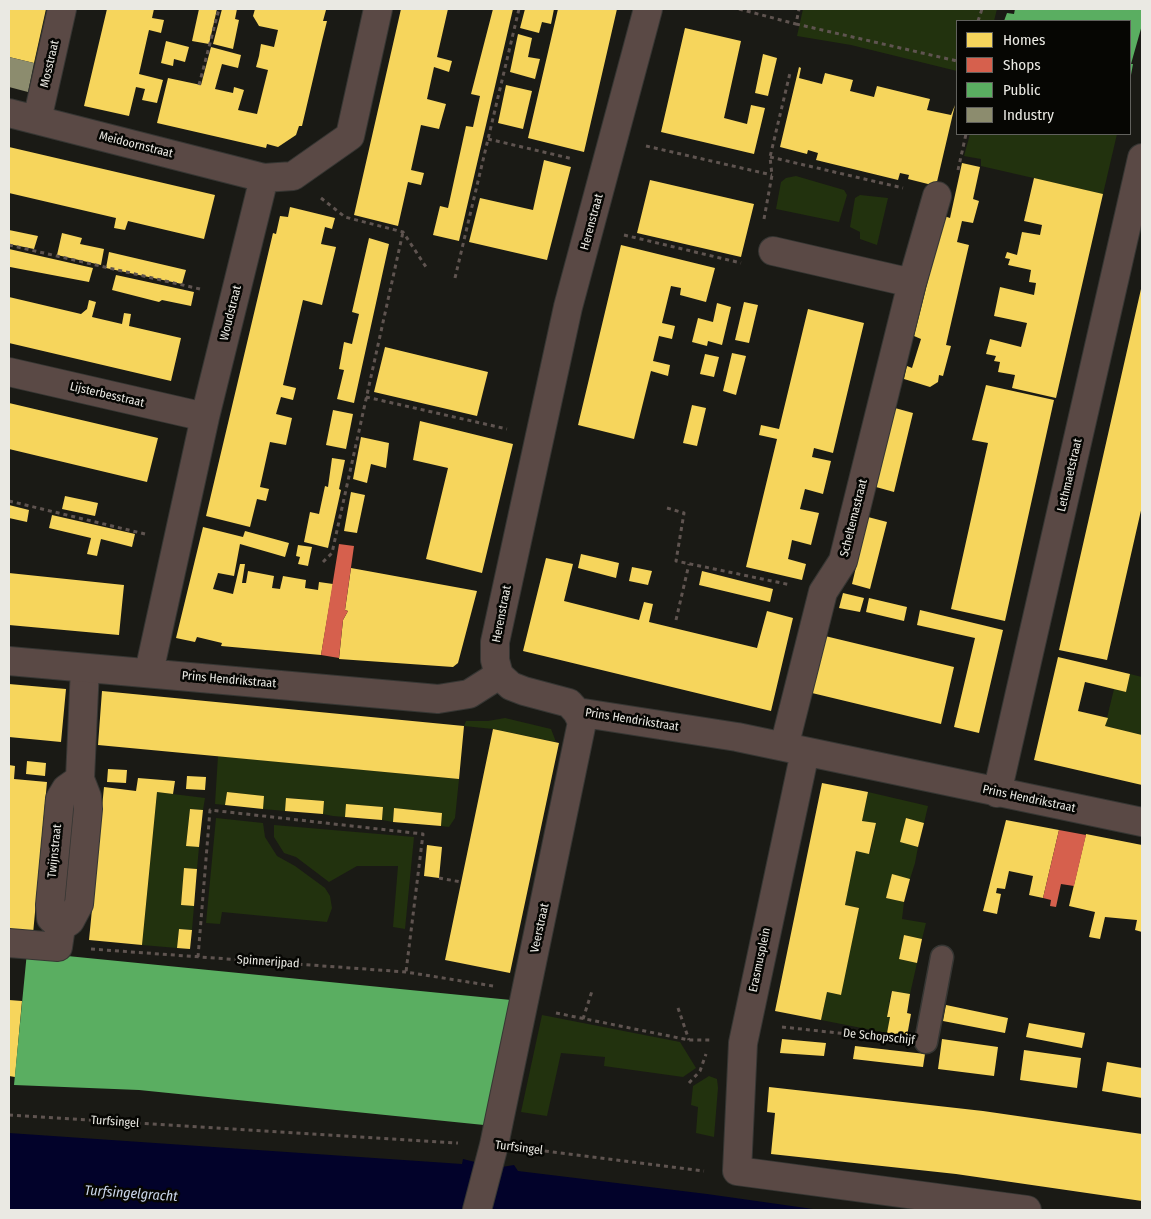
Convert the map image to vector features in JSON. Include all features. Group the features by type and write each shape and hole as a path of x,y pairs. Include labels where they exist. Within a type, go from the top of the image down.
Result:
{"street":[{"name":"Mosstraat","path":"37,120 62,9"},
{"path":"264,178 293,176 350,136 378,9"},
{"name":"Herenstraat","path":"499,675 494,660 495,642 539,436 568,307 648,9"},
{"name":"Meidoornstraat","path":"9,113 264,178"},
{"name":"Lethmaetstraat","path":"998,793 1142,158"},
{"name":"Woudstraat","path":"149,672 205,417 264,178"},
{"name":"Scheltemastraat","path":"795,750 823,592 843,561 912,283 936,196"},
{"path":"773,251 912,283"},
{"name":"Lijsterbesstraat","path":"9,372 205,417"},
{"name":"Prins Hendrikstraat","path":"9,661 438,699 468,694 499,675 511,686 524,692 564,701 577,712 737,737 1142,822"},
{"name":"Twijnstraat","path":"59,937 51,918 50,905 60,800 66,789 80,780 85,668"},
{"name":"Veerstraat","path":"477,1210 492,1154 582,728 582,722 577,712"},
{"name":"Erasmusplein","path":"737,1171 744,1033 795,750"},
{"path":"9,943 59,937"},
{"path":"737,1171 1027,1210"}],"lane":[{"name":"De Schopschijf","path":"926,1042 942,957"}],"path":[{"path":"199,85 219,9"},
{"path":"455,278 519,9"},
{"path":"739,9 956,61"},
{"path":"796,24 799,9"},
{"path":"764,221 772,175 770,157 790,73"},
{"path":"770,157 936,196 957,176 966,135"},
{"path":"614,138 772,175"},
{"path":"488,139 606,166"},
{"path":"293,176 345,217 404,232 428,270"},
{"path":"591,227 740,264 746,260"},
{"path":"323,562 332,554 404,232"},
{"path":"9,245 195,289 236,292"},
{"path":"366,397 539,436"},
{"path":"9,500 116,526 177,544"},
{"path":"667,508 684,513 676,561 823,592"},
{"path":"676,620 689,564"},
{"path":"198,957 210,810 423,834 406,972"},
{"path":"439,878 461,882"},
{"name":"Spinnerijpad","path":"59,937 198,957 406,972 525,999 583,1019"},
{"path":"583,1019 592,991"},
{"path":"678,1008 690,1040"},
{"name":"De Schopschijf","path":"583,1019 690,1040 711,1040 744,1033 926,1042"},
{"path":"689,1082 700,1071"},
{"name":"Turfsingel","path":"9,1115 710,1172 737,1171"}],"green space":[{"path":"803,9 997,9 994,20 956,20 956,71 851,45 797,36"},
{"path":"970,135 1117,135 1103,194 981,166 981,159 964,156"},
{"path":"796,176 844,190 847,195 839,222 776,209 781,182 786,178"},
{"path":"860,195 888,198 877,245 860,239 860,232 850,227 855,198"},
{"path":"1130,674 1142,677 1142,735 1105,726 1114,689 1126,692"},
{"path":"505,718 551,729 556,742 493,729 464,726 466,721 488,721"},
{"path":"218,756 459,779 455,818 449,827 441,826 442,813 394,808 393,822 382,820 383,807 347,804 345,817 333,816 323,814 324,801 287,798 285,811 263,809 263,796 227,792 225,805 215,804"},
{"path":"157,792 205,798 203,810 190,809 186,845 199,847 197,869 185,868 181,905 194,906 192,930 179,929 177,948 142,945"},
{"path":"868,792 928,806 924,823 907,818 900,842 918,847 915,863 910,879 892,875 886,898 904,902 902,919 926,923 922,939 904,935 899,959 917,963 910,994 891,991 887,1016 890,1017 887,1033 821,1020 827,992 840,995 859,908 845,905 856,851 870,853 876,824 862,821"},
{"path":"216,818 263,823 265,837 277,856 295,866 325,888 330,896 332,908 327,922 222,912 220,924 206,923"},
{"path":"274,825 414,837 405,929 393,927 398,866 357,866 329,882 296,857 284,853 274,837"},
{"path":"542,1015 680,1042 696,1068 683,1077 604,1066 605,1057 561,1053 547,1116 521,1112"},
{"path":"709,1076 717,1079 718,1088 714,1137 696,1133 698,1107 691,1105 693,1086"}],"water":[{"name":"Turfsingelgracht","path":"9,1133 462,1164 463,1159 475,1162 467,1199 502,1167 514,1165 518,1171 820,1210 9,1210"}],"building: Homes":[{"path":"9,9 46,9 34,63 9,57"},
{"path":"107,9 154,9 152,18 164,20 161,33 149,30 139,74 163,80 157,103 142,100 145,89 136,87 129,116 84,106"},
{"path":"199,9 217,9 209,44 192,41"},
{"path":"222,9 237,9 235,19 239,20 233,49 213,44"},
{"path":"255,9 326,10 323,21 327,21 302,126 299,126 296,135 278,147 267,144 266,148 157,123 168,78 201,85 211,47 241,55 238,68 222,64 215,89 233,93 234,87 244,90 238,110 257,114 268,70 256,67 261,44 274,47 278,30 259,26 253,16"},
{"path":"401,9 448,9 437,57 452,61 449,72 434,67 427,99 446,104 439,129 421,125 411,170 424,173 421,185 408,182 398,226 354,215"},
{"path":"493,9 513,9 459,241 433,235 440,206 448,208 466,126 473,127 480,96 471,94"},
{"path":"525,9 554,9 551,24 542,22 539,33 520,28"},
{"path":"558,9 617,9 584,152 528,138"},
{"path":"685,28 741,41 724,118 747,124 751,105 765,108 754,154 661,132"},
{"path":"518,34 532,38 528,57 540,59 535,79 510,72"},
{"path":"166,41 189,47 185,62 174,59 173,66 161,63"},
{"path":"763,54 777,58 768,96 755,93"},
{"path":"799,67 801,68 799,78 822,84 825,73 853,80 850,91 874,97 877,86 930,99 927,110 951,115 955,105 936,186 908,179 909,175 900,173 898,180 816,160 818,153 808,150 807,154 780,147"},
{"path":"506,85 532,91 523,129 498,123"},
{"path":"9,147 215,195 204,239 128,221 125,230 114,228 116,218 9,193"},
{"path":"544,160 571,167 547,260 469,242 480,198 533,210"},
{"path":"962,163 980,167 973,199 979,201 973,223 962,221 957,242 969,245 946,345 951,346 943,376 939,375 938,382 930,387 904,379 907,366 912,368 921,339 914,336 944,216 950,218"},
{"path":"1034,178 1103,194 1056,398 1012,388 1015,375 998,372 1000,362 994,361 996,356 986,354 990,339 1021,347 1027,323 994,316 1000,287 1034,295 1036,283 1029,282 1031,270 1008,265 1010,259 1005,258 1007,252 1017,255 1022,232 1040,235 1042,225 1024,221"},
{"path":"650,180 754,204 741,257 637,233"},
{"path":"290,207 335,218 332,229 325,227 321,244 336,247 322,305 303,300 283,385 296,388 293,400 281,397 276,414 292,418 286,445 270,442 260,487 269,489 266,501 257,499 250,527 206,516 273,233 276,234 280,216 288,217"},
{"path":"9,230 38,236 34,249 9,244"},
{"path":"62,233 82,238 80,244 104,249 101,265 57,255"},
{"path":"369,238 389,244 354,403 337,399 344,370 339,369 344,342 352,344 359,314 352,312"},
{"path":"621,245 715,268 706,302 680,295 681,288 671,286 662,323 675,326 672,339 659,336 653,361 670,365 668,376 651,371 634,439 578,425"},
{"path":"9,249 93,268 89,282 10,267 9,271"},
{"path":"109,252 186,270 182,284 106,268"},
{"path":"116,275 194,292 191,306 162,300 159,302 112,290"},
{"path":"1141,289 1142,506 1107,660 1059,650"},
{"path":"9,297 81,314 87,309 89,300 96,302 92,317 122,324 124,313 131,314 129,326 181,338 171,381 9,343"},
{"path":"744,302 758,305 749,343 735,340"},
{"path":"717,303 731,307 722,345 708,341 707,346 692,342 698,318 713,322"},
{"path":"808,309 864,323 833,453 814,448 812,457 831,461 823,494 805,489 800,509 819,513 811,545 792,540 788,559 806,564 802,580 746,567 777,439 759,435 761,425 779,429"},
{"path":"385,347 488,372 477,416 374,392"},
{"path":"732,353 746,356 736,395 723,391"},
{"path":"705,354 719,357 714,377 700,374"},
{"path":"986,385 1054,400 1005,621 951,609 988,443 972,440"},
{"path":"9,403 158,438 147,482 9,449"},
{"path":"692,405 706,408 697,446 683,443"},
{"path":"895,408 913,413 894,492 876,487"},
{"path":"333,410 353,414 346,449 326,445"},
{"path":"420,421 513,444 482,573 426,559 448,468 413,460"},
{"path":"361,437 389,443 386,468 371,464 367,483 353,479"},
{"path":"332,458 345,460 339,489 341,490 328,548 304,542 310,512 319,514 325,486 328,487"},
{"path":"351,492 365,495 357,533 344,531"},
{"path":"65,496 98,503 95,516 62,509"},
{"path":"9,505 29,510 27,522 9,518"},
{"path":"52,515 135,534 132,547 101,539 97,556 87,554 91,538 49,528"},
{"path":"868,517 887,522 870,589 852,584"},
{"path":"203,527 243,537 245,531 289,543 285,557 240,544 234,576 218,573 213,589 233,594 240,564 245,564 242,583 246,583 248,571 274,576 272,588 280,589 283,576 306,580 305,588 318,590 319,582 333,584 321,655 221,646 222,643 197,637 195,642 176,638"},
{"path":"298,545 312,547 308,566 298,564 300,557 296,556"},
{"path":"581,554 619,563 616,578 578,568"},
{"path":"546,558 573,564 564,601 639,620 644,602 653,604 649,622 757,648 767,611 793,618 771,711 523,651"},
{"path":"632,567 652,571 648,585 629,581"},
{"path":"351,568 477,591 458,663 453,667 339,659 343,620 348,611 345,610"},
{"path":"702,571 773,589 770,602 699,585"},
{"path":"9,573 124,585 119,635 9,625"},
{"path":"843,593 864,598 860,612 839,608"},
{"path":"869,598 907,607 904,621 866,612"},
{"path":"920,610 1003,630 979,733 954,727 975,638 917,625"},
{"path":"825,636 954,667 941,724 812,693"},
{"path":"1058,657 1130,674 1126,692 1085,682 1078,711 1108,718 1105,726 1142,735 1142,785 1034,760"},
{"path":"9,684 66,689 61,742 9,737"},
{"path":"102,691 464,726 459,779 98,745"},
{"path":"493,729 559,743 510,973 445,960"},
{"path":"27,761 46,763 45,776 26,774"},
{"path":"9,765 15,766 14,779 47,782 33,934 9,932"},
{"path":"108,769 127,770 126,783 107,782"},
{"path":"187,776 206,777 205,790 186,789"},
{"path":"138,778 175,781 173,794 157,792 142,945 89,940 104,787 136,791"},
{"path":"822,783 868,792 862,821 876,823 869,854 856,851 845,905 859,908 841,995 827,992 821,1020 775,1011"},
{"path":"227,792 264,796 263,809 225,805"},
{"path":"286,798 324,801 323,814 285,811"},
{"path":"346,804 383,807 382,820 345,817"},
{"path":"394,808 442,813 441,826 393,822"},
{"path":"190,809 203,810 199,847 186,846"},
{"path":"906,818 924,823 918,847 900,842"},
{"path":"1006,820 1059,830 1043,898 1029,895 1033,876 1009,871 1005,889 997,888 996,893 1001,894 997,914 983,911"},
{"path":"1086,834 1142,845 1142,932 1135,930 1137,920 1105,917 1100,939 1089,937 1095,912 1069,906"},
{"path":"427,845 442,847 439,878 424,876"},
{"path":"184,868 197,869 194,906 181,905"},
{"path":"892,874 910,879 904,902 886,898"},
{"path":"179,929 192,930 190,949 177,948"},
{"path":"904,935 922,939 917,963 899,959"},
{"path":"892,991 910,994 907,1013 911,1014 907,1036 887,1033 890,1017 887,1017"},
{"path":"9,1000 22,1001 15,1077 9,1076"},
{"path":"946,1005 1008,1018 1005,1033 943,1021"},
{"path":"1029,1023 1085,1033 1082,1048 1026,1037"},
{"path":"782,1039 826,1043 824,1056 780,1053"},
{"path":"942,1039 998,1047 994,1076 938,1069"},
{"path":"855,1046 925,1054 923,1067 853,1059"},
{"path":"1024,1050 1081,1058 1077,1088 1020,1080"},
{"path":"1107,1062 1142,1068 1142,1098 1102,1091"},
{"path":"769,1087 983,1111 1142,1134 1142,1201 956,1174 771,1154 775,1113 767,1112"}],"building: Shops":[{"path":"339,544 354,546 345,610 348,611 343,620 339,658 321,655"},
{"path":"1059,830 1086,835 1074,886 1061,884 1056,907 1050,906 1051,900 1043,898"}],"building: Public":[{"path":"1015,9 1142,9 1142,25 1131,64 1131,20 1004,20 1007,13 1014,14"},
{"path":"27,952 511,1000 484,1125 139,1090 14,1085"}],"building: Industry":[{"path":"9,57 34,63 28,92 9,87"}]}
